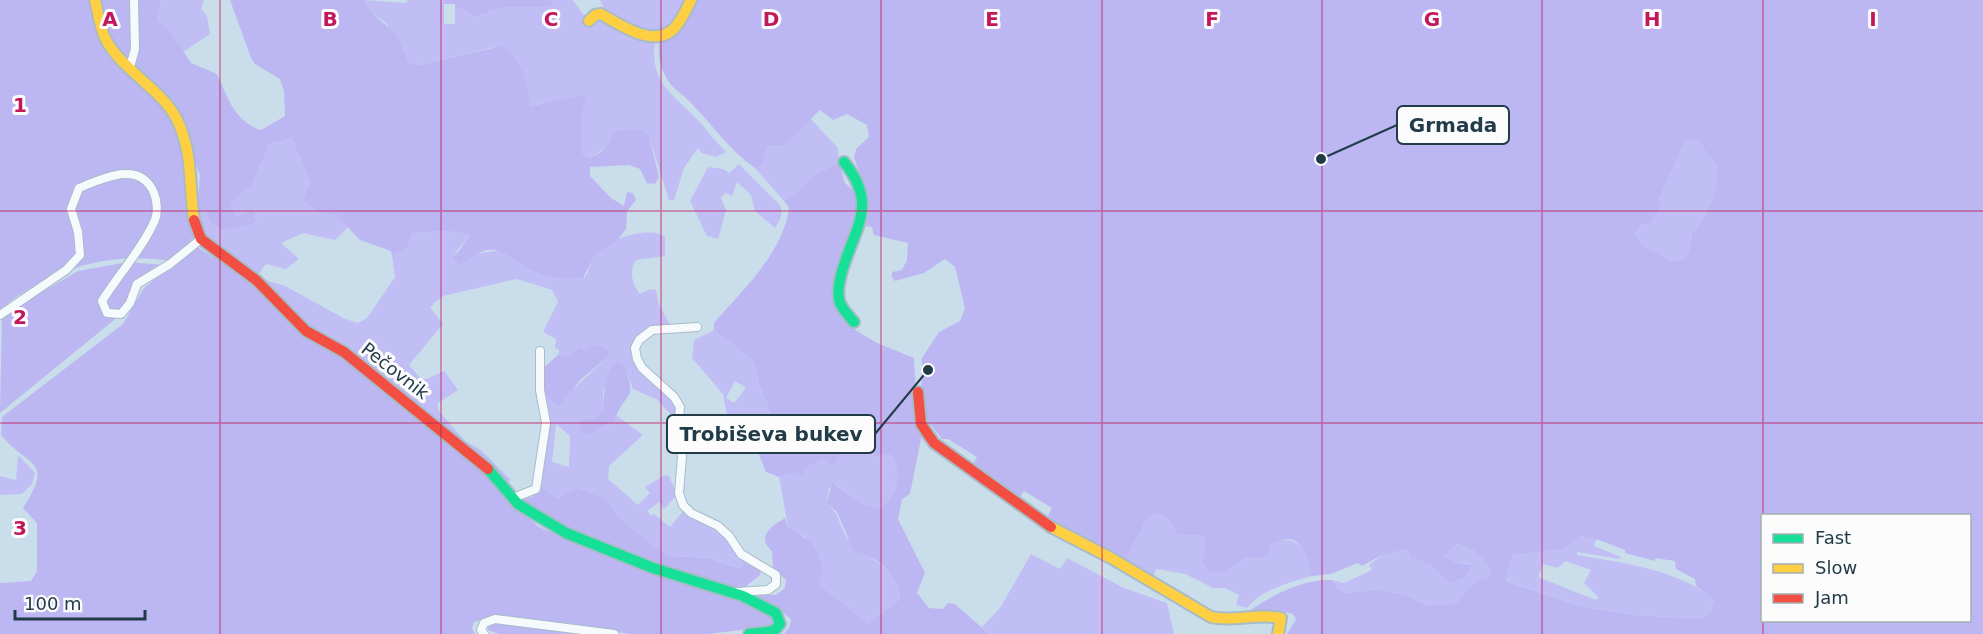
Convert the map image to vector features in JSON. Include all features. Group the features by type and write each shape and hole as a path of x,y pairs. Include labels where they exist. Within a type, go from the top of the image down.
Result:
{"street":[{"path":"0,315 66,270 80,255 78,232 71,209 79,188 111,175 135,174 150,184 156,200 156,218 102,301 107,313 121,314 130,303 137,284 170,264 201,239 196,229 192,206 193,179 178,123 170,109 115,53 105,39 95,0"},
{"path":"130,67 135,49 134,0"},
{"path":"589,21 595,15 601,14 635,33 659,37 676,27 691,0"},
{"path":"843,162 855,172 862,206 861,222 838,286 839,301 854,322"},
{"name":"Pečovnik","path":"201,239 256,280 306,331 344,352 417,409 461,449 487,468 513,498 531,514 566,533 653,568 732,592 776,613 780,618 780,624 774,631 749,634"},
{"path":"697,327 652,330 639,340 635,348 642,368 674,397 680,407 678,429 682,457 678,483 683,504 691,513 718,526 729,536 741,554 776,575 776,584 768,590 732,592"},
{"path":"513,498 536,489 546,423 540,390 540,351"},
{"path":"918,392 921,424 934,443 1059,533 1111,558 1210,617 1223,620 1261,616 1281,618 1278,634"},
{"path":"484,634 481,630 484,623 495,620 614,634"}],"shaded area":[{"path":"0,0 89,0 101,41 172,119 191,180 190,225 193,238 170,261 125,259 80,266 38,284 0,310"},
{"path":"98,0 132,0 132,50 129,57 123,57 109,37"},
{"path":"137,0 161,0 157,21 166,25 191,63 217,74 238,115 261,130 285,116 284,91 280,79 255,64 251,58 230,0 364,0 372,13 397,35 408,62 418,65 502,46 515,58 523,73 530,107 581,95 586,101 582,114 582,154 589,158 601,151 607,146 613,134 619,130 641,130 649,137 659,177 655,184 647,183 640,169 629,165 590,167 590,176 611,198 624,206 627,192 633,193 636,200 627,211 626,229 618,240 596,253 583,278 544,275 493,250 473,256 460,265 452,257 470,235 448,231 413,233 407,248 392,256 391,251 360,240 336,215 318,212 303,199 311,183 292,138 269,144 251,186 232,201 231,210 236,216 251,211 255,213 256,220 250,225 221,230 210,222 206,211 197,210 200,175 170,101 136,66"},
{"path":"161,0 204,0 201,9 207,16 210,34 183,52 166,25 157,21"},
{"path":"364,0 406,3 408,0 444,0 444,24 455,24 455,8 463,9 474,17 503,7 549,7 554,0 573,0 582,13 596,23 604,17 655,40 655,66 663,84 726,152 716,157 702,153 698,148 684,168 674,200 669,200 649,137 613,134 609,146 589,158 582,154 582,114 586,101 542,103 530,107 495,47 418,65 408,62 386,23 372,13"},
{"path":"444,0 554,0 550,7 503,7 474,17 463,9 455,8 455,4 444,4"},
{"path":"600,0 686,0 672,28 651,35 607,14"},
{"path":"695,0 1983,0 1983,634 1287,634 1296,619 1293,614 1284,612 1244,614 1285,590 1320,580 1332,580 1337,589 1348,593 1378,589 1406,595 1428,606 1456,604 1473,585 1488,578 1491,570 1485,560 1476,553 1456,544 1443,556 1471,565 1466,576 1450,583 1432,565 1411,558 1407,549 1382,555 1362,566 1358,563 1331,574 1312,576 1304,551 1295,541 1289,539 1270,545 1268,553 1263,558 1245,557 1225,572 1211,573 1202,562 1206,540 1201,535 1177,535 1171,522 1163,514 1153,514 1147,518 1125,561 1071,536 1046,520 1052,508 1024,491 1019,498 972,467 977,457 948,439 942,439 921,412 922,358 939,332 960,321 965,308 955,267 945,259 924,273 895,281 892,277 892,272 902,270 907,260 908,243 874,235 872,227 866,226 869,210 867,192 854,158 856,149 869,137 867,125 847,114 833,120 820,110 784,145 768,146 762,165 755,168 737,153 690,102 670,84 659,56 659,44","holes":["1686,138 1701,142 1716,166 1717,182 1707,211 1692,233 1690,248 1685,259 1672,261 1641,244 1635,235 1642,224 1651,222 1661,205 1658,200","1581,536 1625,550 1625,553 1655,561 1655,558 1675,561 1676,569 1695,579 1696,586 1714,600 1711,610 1703,619 1635,615 1580,606 1508,582 1506,577 1513,555 1562,549"]},
{"path":"809,117 838,148 839,163 814,175 800,190 784,201 755,168 762,165 768,146 784,145"},
{"path":"1686,137 1701,142 1716,166 1717,182 1707,211 1692,233 1690,248 1685,259 1672,261 1641,244 1635,236 1657,200"},
{"path":"293,138 309,175 318,212 336,215 349,226 335,240 303,233 281,243 299,259 286,269 266,264 259,273 252,272 224,253 210,240 200,222 197,210 206,211 210,222 221,230 257,217 252,211 236,216 231,210 232,201 269,144"},
{"path":"839,163 845,183 860,196 862,205 841,284 847,325 877,343 914,358 917,412 923,429 910,494 902,499 898,519 925,573 917,593 929,608 943,609 948,603 955,604 989,634 784,634 790,626 791,619 781,611 753,599 753,595 776,595 785,588 786,580 773,568 772,551 767,546 765,537 771,528 785,518 788,527 808,540 815,550 823,572 819,577 821,586 869,624 900,599 891,574 871,557 854,551 837,512 827,503 832,482 861,503 879,509 890,498 896,485 897,471 892,456 887,454 877,457 863,446 856,445 839,455 834,466 822,459 809,466 801,475 797,472 779,477 766,472 756,447 768,448 773,440 774,425 755,366 752,359 714,330 714,323 760,270 779,240 789,208 784,201 800,190 814,175"},
{"path":"739,164 779,204 780,220 775,228 755,211 751,195 737,182 732,196 725,193 721,198 726,210 718,239 707,236 690,201 708,167 723,169 729,173"},
{"path":"448,231 470,235 452,257 502,250 540,273 570,278 584,278 596,253 609,243 640,233 650,232 665,237 665,256 636,260 632,277 640,294 650,289 656,290 659,305 672,328 645,333 633,359 637,367 677,405 678,413 672,416 656,399 633,389 624,366 603,391 604,409 592,421 589,435 614,421 616,415 643,435 609,466 608,479 638,505 650,493 645,487 665,475 669,476 677,495 664,509 659,502 647,511 651,516 654,514 670,527 684,510 718,529 746,559 743,569 708,558 671,556 656,548 620,518 606,499 558,499 542,486 544,394 574,388 608,357 585,351 580,347 569,357 559,354 559,350 555,347 556,339 543,332 558,302 552,290 517,279 443,296 430,307 443,324 409,365 421,379 427,379 444,371 458,390 438,403 438,410 465,441 481,450 511,480 505,484 304,326 259,278 285,286 345,319 358,323 367,318 395,277 392,256 407,248 413,233","holes":["556,424 570,436 569,467 552,462"]},
{"path":"196,246 240,274 260,290 300,332 343,356 482,467 519,510 539,527 584,546 731,597 773,617 776,621 774,626 708,634 631,634 508,617 490,617 474,622 472,628 475,634 0,634 0,583 31,581 37,571 37,523 23,508 37,481 37,472 29,460 1,435 2,417 123,324 144,288"},
{"path":"128,262 164,265 151,273 114,320 0,413 2,316 78,271"},
{"path":"714,330 752,359 760,387 773,418 773,440 768,448 756,447 729,425 723,394 692,358 694,340","holes":["735,381 746,388 734,403 726,398"]},
{"path":"595,345 608,350 608,357 580,380 560,405 550,400 545,392 542,369 559,354 569,357 580,347 585,351"},
{"path":"618,362 624,365 628,377 629,395 614,421 589,435 581,432 578,424 586,419 592,421 604,409 606,381 613,364"},
{"path":"856,445 863,446 877,457 887,454 892,456 897,471 894,491 879,509 861,503 836,484 829,488 827,503 836,514 845,534 860,550 885,568 897,586 900,599 869,624 821,586 806,537 788,527 779,477 805,469 822,458 839,455"},
{"path":"18,455 35,473 32,484 22,494 0,495 0,476 16,480"},
{"path":"542,486 558,499 577,488 606,499 620,518 656,548 671,556 708,558 742,569 746,559 761,569 760,575 745,587 733,588 655,565 615,546 586,537 542,515 521,500 532,497"},
{"path":"1153,514 1163,514 1171,522 1177,535 1201,535 1206,540 1202,562 1225,572 1245,557 1263,558 1267,549 1274,542 1290,540 1300,545 1307,553 1312,576 1268,592 1247,608 1236,605 1239,595 1225,588 1213,588 1185,574 1156,569 1153,576 1125,561 1147,518"},
{"path":"1581,536 1596,539 1594,546 1621,557 1620,559 1577,552 1577,555 1668,574 1701,590 1714,600 1711,610 1703,619 1635,615 1580,606 1509,582 1506,577 1513,555 1561,549","holes":["1565,561 1591,570 1584,583 1598,597 1596,600 1538,577 1543,564 1558,568"]},
{"path":"1455,544 1476,553 1485,560 1491,570 1488,579 1456,604 1428,606 1406,595 1378,589 1348,593 1337,589 1332,580 1344,583 1372,570 1369,565 1382,555 1407,549 1411,558 1432,565 1471,564 1456,562 1442,556"},
{"path":"1031,554 1060,569 1067,558 1124,588 1167,603 1174,634 989,634 982,627 1000,608"},
{"path":"499,623 589,634 499,634 488,630 488,626"}],"traffic: fast":[{"path":"844,162 855,178 862,205 857,231 841,275 839,289 840,303 854,322"},
{"path":"488,469 518,504 566,533 653,568 743,596 776,613 780,624 774,631 749,634"}],"traffic: slow":[{"path":"95,0 102,31 114,52 164,101 179,124 189,160 194,220"},
{"path":"589,21 595,15 601,14 629,30 650,36 660,36 677,25 691,0"},
{"path":"1051,527 1111,558 1211,617 1281,618 1278,634"}],"traffic: jam":[{"path":"194,220 201,239 256,280 306,331 344,352 488,469"},
{"path":"918,392 921,424 934,443 1051,527"}],"place":[{"name":"Grmada","path":"1321,159"},
{"name":"Trobiševa bukev","path":"928,370"}]}
